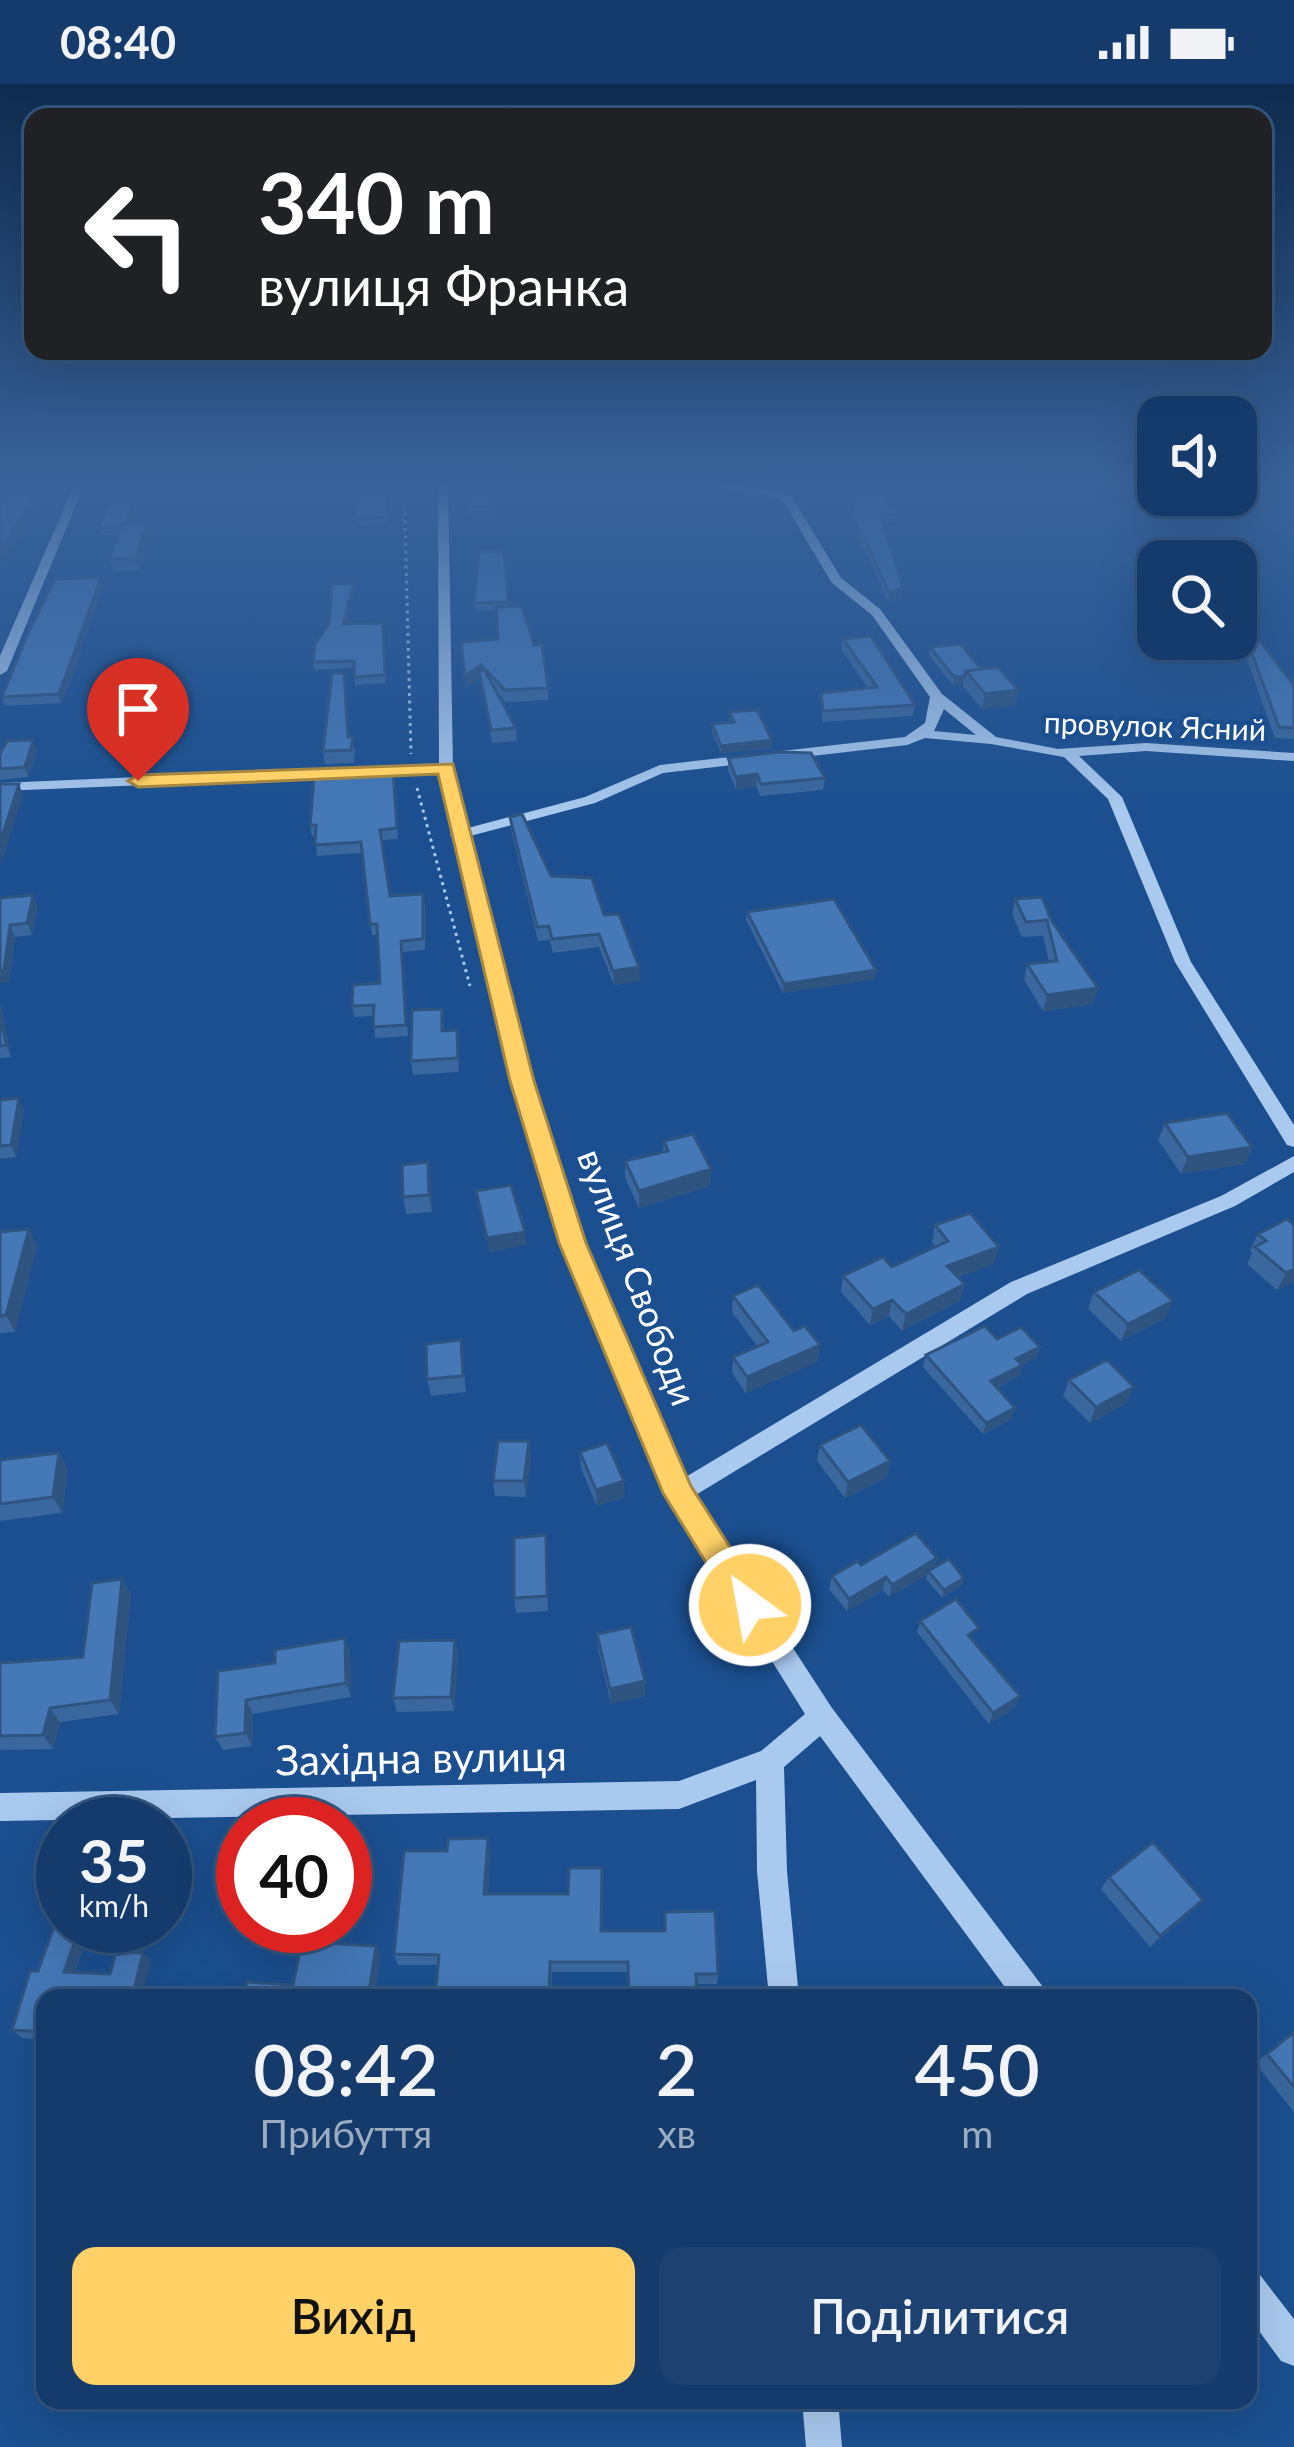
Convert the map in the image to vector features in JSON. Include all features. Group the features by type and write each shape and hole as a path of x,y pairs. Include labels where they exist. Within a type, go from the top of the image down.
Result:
{"street":[{"path":"0,671 33,593"},
{"name":"вулиця Свободи","path":"444,593 446,768 458,835 522,1081 572,1243 679,1493 822,1717 1025,1989"},
{"name":"провулок Ясний","path":"852,593 875,612 937,697 992,740 1069,754 1146,747 1294,757"},
{"path":"925,734 936,719 937,697"},
{"path":"458,835 590,800 660,770 896,744 925,734 992,740"},
{"path":"1069,754 1115,797 1183,962 1294,1140"},
{"path":"0,787 446,768"},
{"path":"679,1493 1004,1296 1066,1264 1207,1212 1294,1163"},
{"name":"Західна вулиця","path":"0,1807 680,1795 770,1761 822,1717"},
{"path":"770,1761 772,1870 783,1989"},
{"path":"1257,2299 1294,2348"},
{"path":"821,2409 824,2447"}],"path":[{"path":"407,593 413,770 470,986"}],"building":[{"path":"48,593 95,593 58,694 2,697"},
{"path":"331,593 351,593 343,624 383,623 385,675 354,677 354,661 313,662 315,644 329,624"},
{"path":"475,593 507,593 508,602 474,603"},
{"path":"522,606 534,645 542,644 548,688 505,690 481,665 465,676 461,642 498,639 496,607"},
{"path":"871,636 915,705 823,711 821,693 877,687 843,639"},
{"path":"1257,638 1294,685 1294,728 1279,727 1254,660"},
{"path":"961,644 981,669 954,677 930,647"},
{"path":"998,667 1018,690 985,694 966,671"},
{"path":"484,669 516,728 491,730 479,671"},
{"path":"332,673 344,673 351,750 323,751"},
{"path":"757,710 772,740 721,746 712,724 734,722 729,712"},
{"path":"33,740 25,767 0,769 0,754 7,741"},
{"path":"811,753 825,778 761,784 757,774 736,777 728,758"},
{"path":"393,769 397,828 380,830 390,896 423,894 423,939 401,941 406,1025 373,1027 374,1005 352,1006 353,985 380,983 377,924 370,924 361,842 315,845 316,825 310,825 314,778 322,772"},
{"path":"0,784 19,784 0,843"},
{"path":"522,814 551,876 592,878 604,915 619,914 639,967 613,971 599,934 552,939 549,926 537,927 510,817"},
{"path":"33,895 27,923 10,925 4,970 0,971 0,898"},
{"path":"1042,897 1051,920 1098,988 1047,995 1027,964 1057,961 1047,920 1026,922 1015,899"},
{"path":"834,899 876,970 784,984 747,912"},
{"path":"442,1009 442,1031 457,1030 458,1058 411,1061 412,1010"},
{"path":"0,1015 6,1045 0,1046"},
{"path":"19,1098 11,1145 0,1146 0,1100"},
{"path":"1227,1113 1252,1147 1188,1157 1165,1123"},
{"path":"693,1134 711,1169 639,1191 625,1161 668,1151 664,1141"},
{"path":"428,1162 429,1195 403,1197 402,1165"},
{"path":"511,1185 525,1232 487,1238 476,1191"},
{"path":"970,1213 999,1247 947,1266 965,1284 906,1314 892,1300 873,1309 843,1276 883,1257 892,1267 948,1241 935,1225"},
{"path":"1287,1219 1294,1225 1294,1269 1286,1273 1255,1247 1266,1241 1258,1234"},
{"path":"29,1229 6,1315 0,1316 0,1232"},
{"path":"1139,1270 1173,1301 1128,1324 1094,1292"},
{"path":"758,1285 794,1331 805,1326 820,1345 747,1377 733,1357 768,1342 733,1296"},
{"path":"985,1326 997,1339 1021,1327 1040,1347 1016,1359 1022,1365 991,1381 1015,1408 986,1423 926,1355"},
{"path":"461,1340 463,1376 427,1379 426,1344"},
{"path":"1107,1360 1134,1387 1096,1407 1069,1380"},
{"path":"861,1425 890,1461 848,1482 820,1445"},
{"path":"498,1441 529,1441 524,1481 493,1481"},
{"path":"607,1443 624,1481 596,1490 580,1452"},
{"path":"59,1453 53,1497 0,1504 0,1460"},
{"path":"916,1533 937,1558 892,1585 886,1577 849,1599 832,1576 858,1561 861,1565"},
{"path":"546,1535 547,1596 514,1598 514,1538"},
{"path":"949,1559 964,1578 944,1590 928,1571"},
{"path":"122,1579 110,1700 50,1708 43,1735 0,1736 0,1663 83,1657 92,1583"},
{"path":"956,1599 979,1628 968,1635 1020,1696 993,1713 920,1621"},
{"path":"631,1627 645,1681 610,1689 597,1634"},
{"path":"345,1638 346,1683 246,1700 245,1733 215,1737 218,1671 275,1663 275,1650"},
{"path":"455,1640 451,1697 393,1698 399,1641"},
{"path":"488,1838 484,1894 568,1894 569,1868 602,1868 601,1931 665,1931 665,1912 715,1911 718,1974 696,1974 697,1989 629,1989 628,1962 550,1962 549,1989 436,1989 439,1955 394,1954 404,1851 447,1851 448,1839"},
{"path":"1153,1842 1203,1900 1160,1936 1109,1877"},
{"path":"376,1946 369,1989 245,1989 247,1982 293,1985 300,1953 372,1953"},
{"path":"45,1953 71,1953 64,1972 110,1974 116,1953 143,1953 134,1989 36,1989 36,2031 12,2030 30,1971 38,1971"},
{"path":"1294,2032 1294,2087 1267,2054"}],"route":[{"path":"138,781 446,768 458,835 522,1081 572,1243 679,1493 750,1605"}]}
